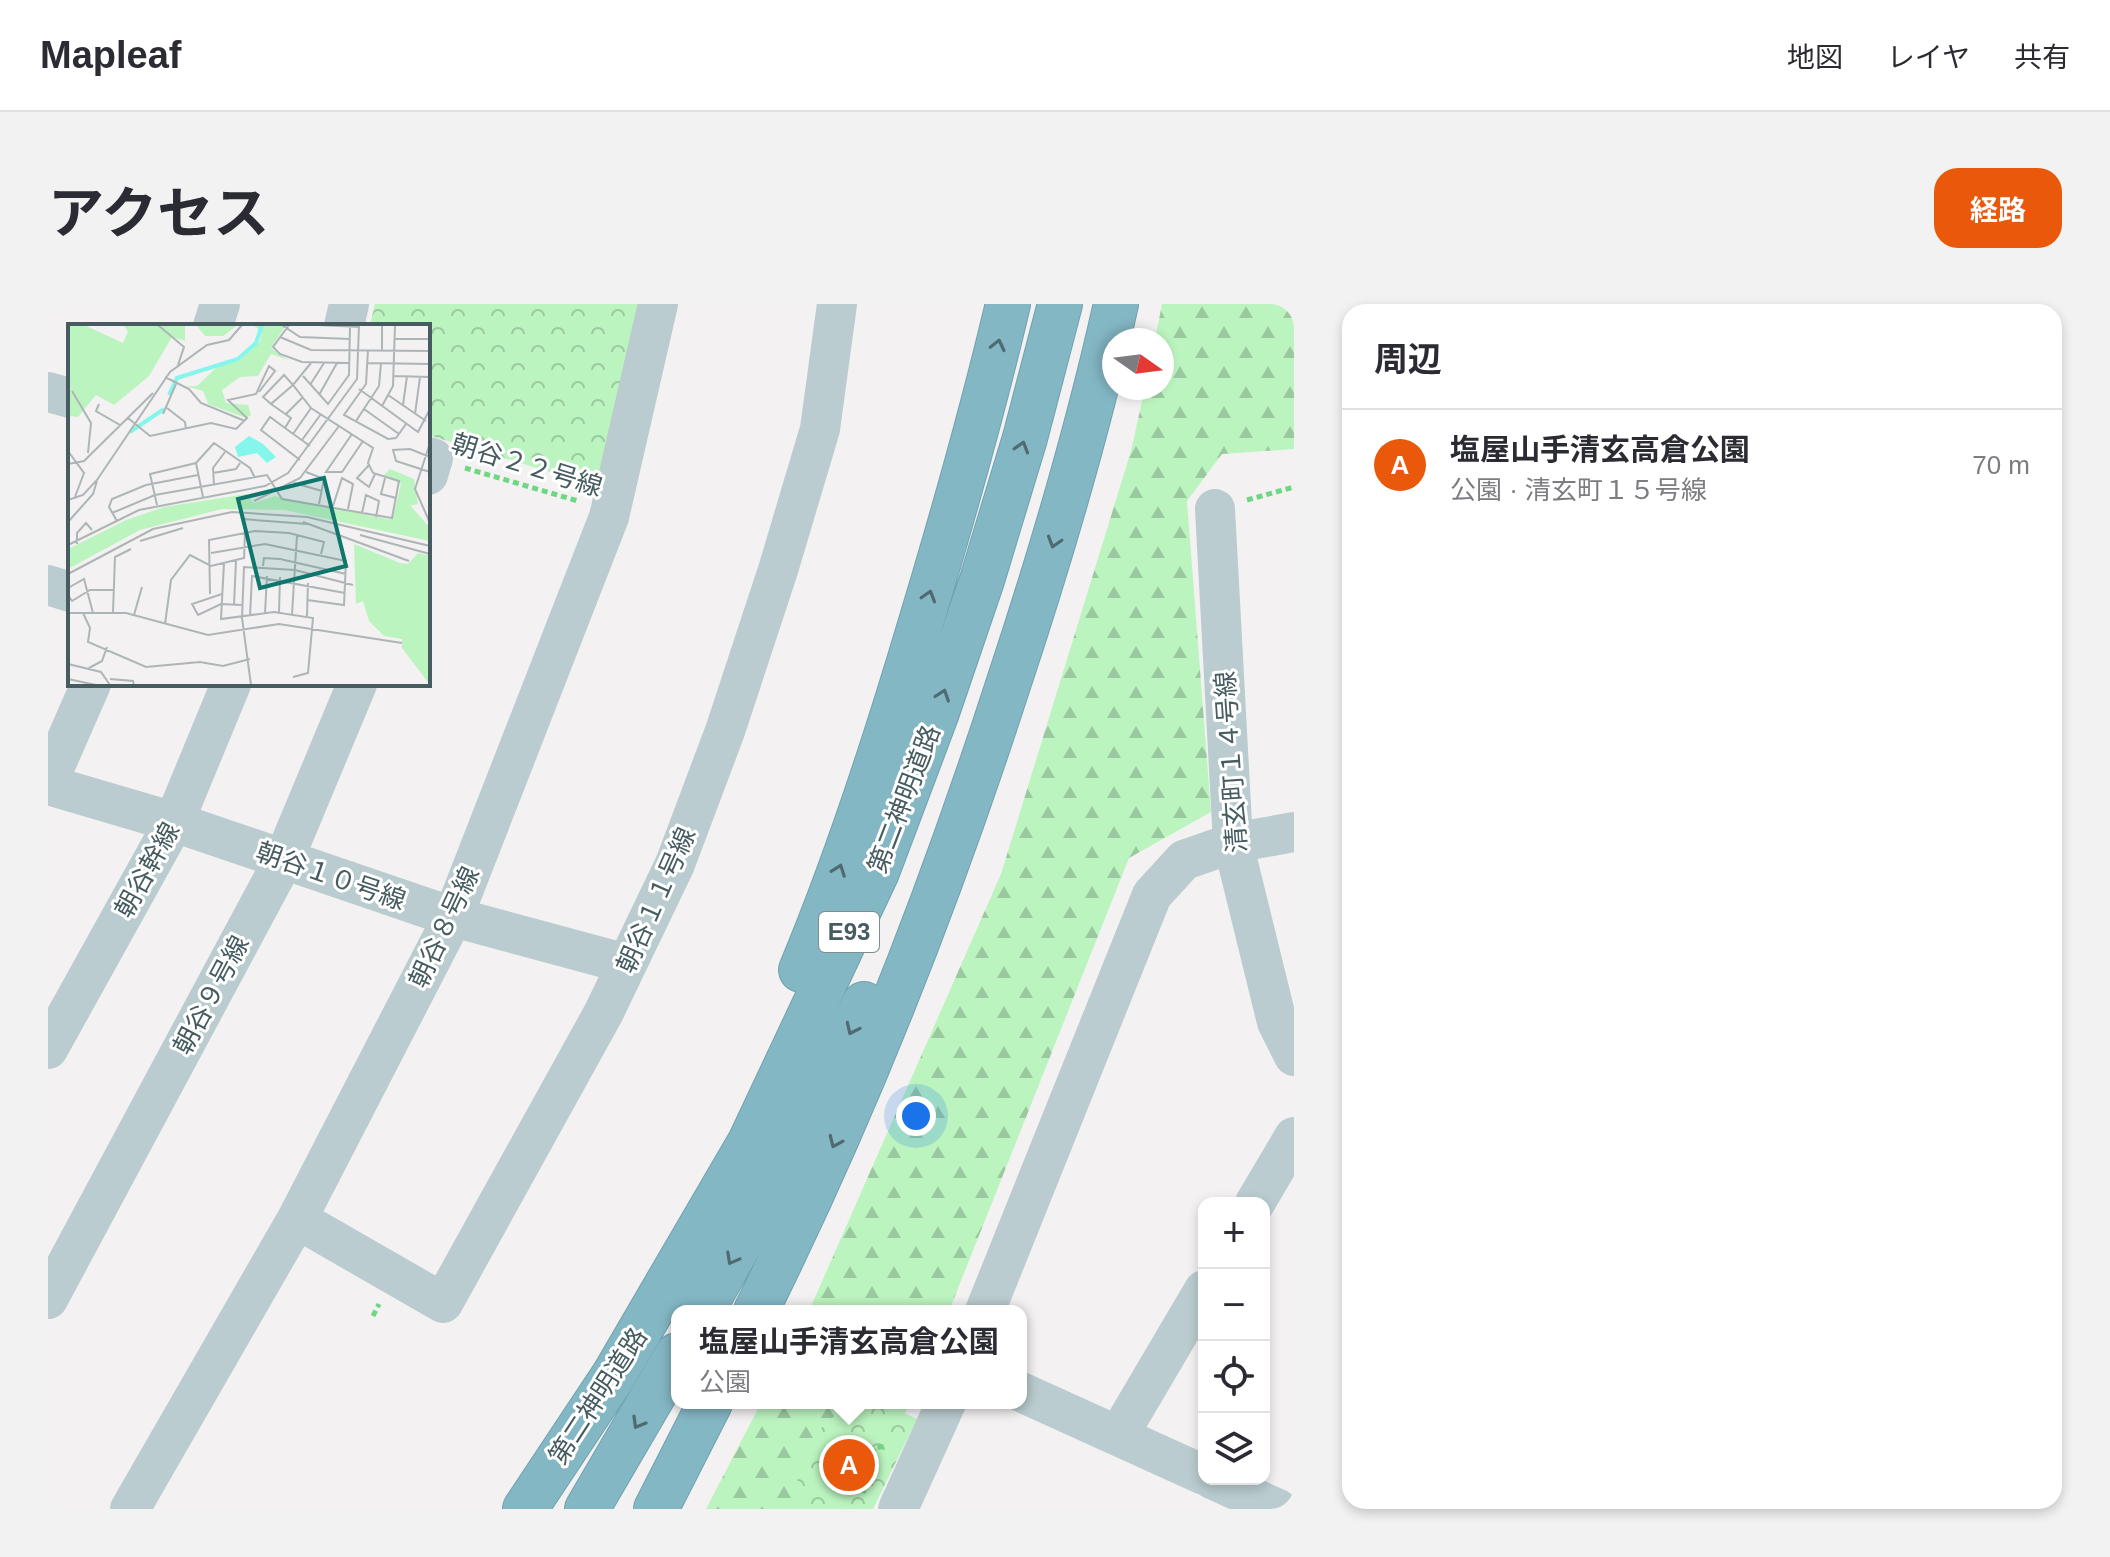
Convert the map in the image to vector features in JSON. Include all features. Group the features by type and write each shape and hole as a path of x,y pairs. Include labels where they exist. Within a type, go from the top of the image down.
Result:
{"highway":[{"path":"671,1278 815,937 884,746 942,553 1008,304"},
{"name":"第二神明道路","path":"525,1509 614,1375 750,1142 877,872 982,580 1025,438 1060,304"},
{"name":"第二神明道路","path":"759,1305 830,1154 892,1008 947,864 1037,597 1076,467 1116,304"},
{"name":"第二神明道路","path":"705,1305 784,1165 855,1022 980,744 1037,597"},
{"name":"第二神明道路","path":"587,1509 671,1365"},
{"path":"656,1509 707,1409"}],"street":[{"path":"214,324 220,304"},
{"path":"344,324 349,304"},
{"name":"朝谷８号線","path":"130,1509 297,1219 453,917 610,511 658,304"},
{"name":"朝谷１１号線","path":"297,1219 443,1303 604,1012 675,864 725,731 820,429 837,304"},
{"path":"48,392 68,397"},
{"name":"清玄町１４号線","path":"1215,509 1233,843 1277,1022 1294,1056"},
{"path":"48,585 68,591"},
{"path":"48,784 90,686"},
{"name":"朝谷幹線","path":"48,1049 174,822 230,686"},
{"name":"朝谷９号線","path":"48,1299 284,859 356,686"},
{"name":"朝谷１０号線","path":"48,784 174,822 453,917 627,964"},
{"path":"987,1305 1152,895 1184,860 1233,843 1294,832"},
{"path":"1259,1197 1294,1137"},
{"path":"1118,1436 1198,1300"},
{"path":"1027,1395 1198,1472"},
{"path":"898,1509 943,1409"},
{"path":"1225,1485 1279,1509 1294,1483"}],"path":[{"name":"朝谷２２号線","path":"430,463 610,511"},
{"path":"1215,509 1294,487"}],"green space":[{"path":"375,304 640,304 599,487 430,436 430,324 370,324"},
{"path":"1162,304 1294,304 1294,449 1222,454 1187,501 1211,812 1129,858 951,1305 812,1305 1001,874 1131,451 1142,400 1174,400 1174,328 1157,328"},
{"path":"758,1409 907,1409 858,1509 706,1509"},
{"path":"895,1409 917,1419 873,1509 787,1509 814,1435 841,1410"}],"place":[{"name":"塩屋山手清玄高倉公園","path":"849,1465"}]}
